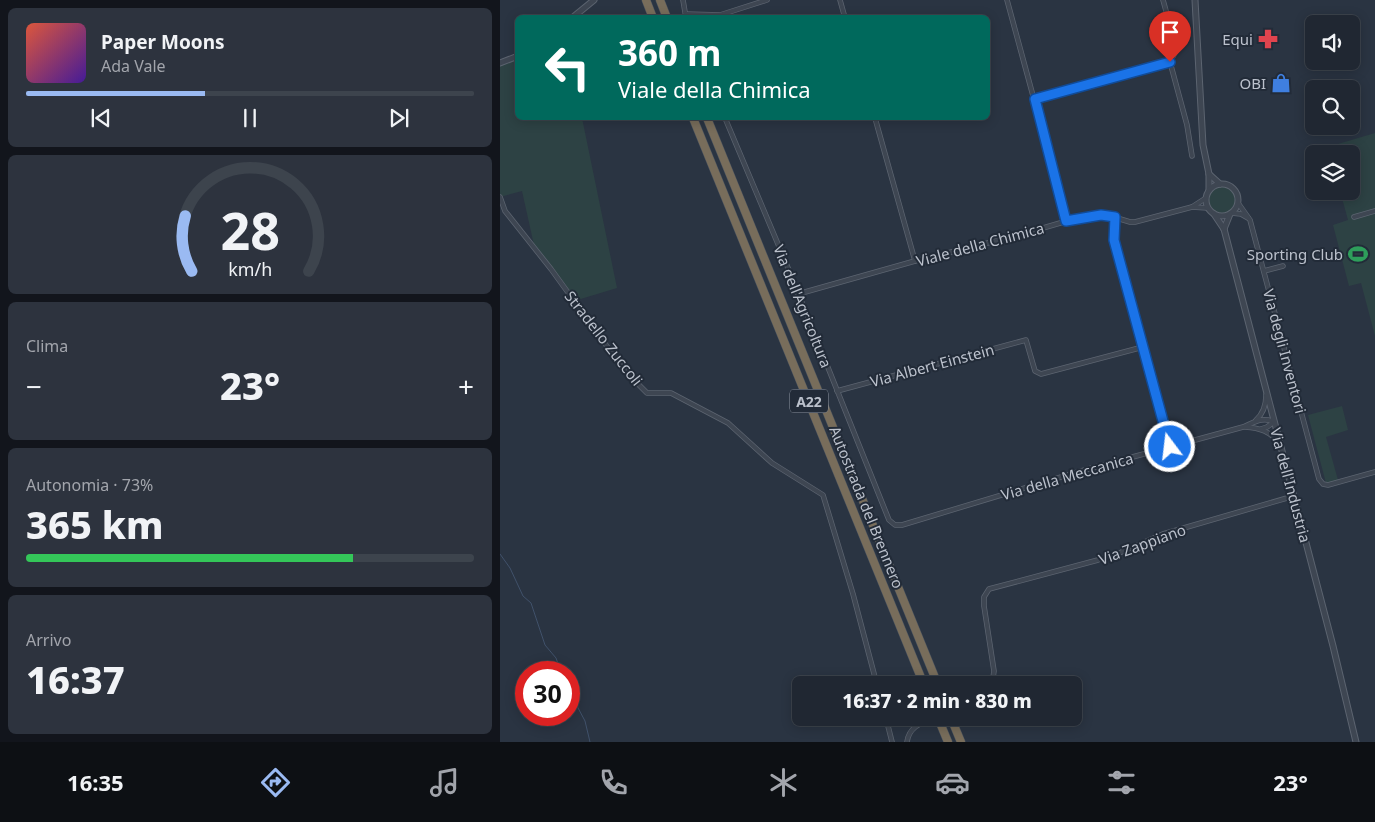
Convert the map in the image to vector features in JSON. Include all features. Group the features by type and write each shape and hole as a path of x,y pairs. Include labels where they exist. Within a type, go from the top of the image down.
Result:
{"highway":[{"path":"646,0 652,15"},
{"path":"660,0 666,15"},
{"name":"Autostrada del Brennero","path":"695,120 920,676"},
{"name":"Autostrada del Brennero","path":"708,120 934,676"},
{"path":"941,726 948,742"},
{"path":"954,726 961,742"}],"street":[{"path":"576,15 594,0"},
{"path":"683,0 686,15"},
{"path":"721,15 767,0"},
{"path":"840,0 844,15"},
{"path":"1007,0 1035,99 1066,221"},
{"path":"1163,0 1176,47 1170,62 1187,125 1192,156"},
{"path":"1195,0 1204,145 1209,174 1209,190 1206,198 1208,208 1214,214 1222,216 1241,214 1250,220"},
{"path":"500,62 515,58"},
{"path":"1035,99 1170,62"},
{"name":"Via dell'Agricoltura","path":"726,120 889,520 892,523"},
{"path":"876,120 914,261"},
{"path":"1209,174 1220,184"},
{"path":"1209,190 1216,185 1226,184 1238,196 1238,203 1224,229"},
{"name":"Stradello Zuccoli","path":"500,197 505,211 551,269 627,373 647,393 671,393 728,423 772,463 823,495 853,594 875,676"},
{"name":"Viale della Chimica","path":"798,294 1066,221 1101,215 1135,222 1192,207 1206,198"},
{"name":"Via degli Inventori","path":"1238,203 1250,220 1321,482 1328,485 1375,472"},
{"name":"Viale della Chimica","path":"1192,207 1208,208"},
{"path":"1354,217 1375,211"},
{"name":"Via dell'Industria","path":"1214,214 1224,229 1333,646 1356,742"},
{"path":"1115,217 1114,240 1170,447"},
{"path":"1264,271 1283,266"},
{"name":"Via Albert Einstein","path":"837,391 1026,340 1035,371 1042,374 1143,347"},
{"name":"Via della Meccanica","path":"1243,427 1262,414 1266,405 1266,395"},
{"name":"Via della Meccanica","path":"892,523 894,525 902,525 1081,471 1243,427 1265,419 1274,422"},
{"path":"1261,429 1274,422"},
{"name":"Via della Meccanica","path":"1243,427 1261,429"},
{"path":"1261,429 1280,444"},
{"name":"Via Zappiano","path":"993,676 984,606 984,597 989,589 1098,560 1163,534 1294,496"},
{"path":"888,726 892,742"},
{"path":"907,742 908,735 916,726"}],"green space":[{"path":"515,57 515,120 582,120 617,288 574,301 536,254 522,191 500,197 500,61"},
{"name":"Sporting Club","path":"1375,133 1375,336 1361,283 1349,286 1333,225 1348,220 1342,200 1360,200 1360,145 1335,145"},
{"path":"1222,187 1231,191 1235,200 1231,209 1222,213 1213,209 1209,200 1213,191"},
{"path":"1342,406 1348,430 1326,437 1338,480 1326,483 1308,415"}],"waterway":[{"path":"500,554 510,568 523,596 531,603 545,645 557,661"},
{"path":"580,712 585,721 590,742"}],"place":[{"name":"Equi","path":"1268,39"},
{"name":"OBI","path":"1281,83"},
{"name":"Sporting Club","path":"1358,254"}],"route":[{"path":"1170,62 1035,99 1066,221 1094,215 1115,217 1114,240 1170,447"}]}
